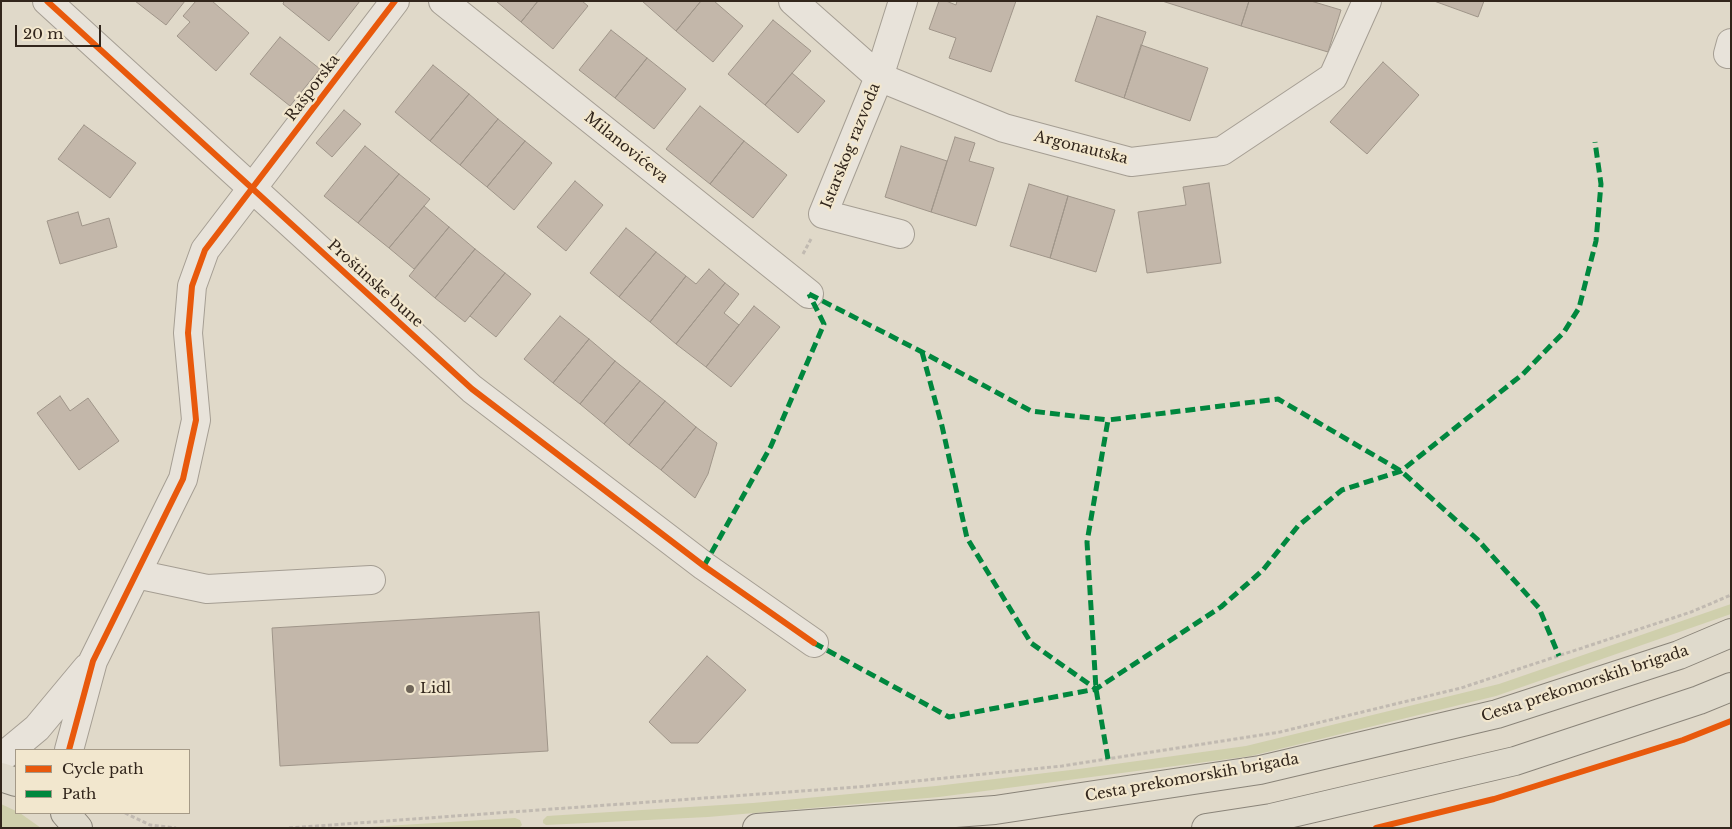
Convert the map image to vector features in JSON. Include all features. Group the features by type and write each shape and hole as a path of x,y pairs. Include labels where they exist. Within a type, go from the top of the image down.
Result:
{"main road":[{"name":"Cesta prekomorskih brigada","path":"757,828 995,810 1260,770 1497,714 1679,655 1731,633"},
{"path":"1206,828 1271,818 1515,762 1699,700 1731,687"},
{"path":"1,777 15,782"},
{"path":"66,814 78,828"}],"street":[{"name":"Proštinske bune","path":"47,1 472,389 704,566 814,643"},
{"name":"Rašporska","path":"93,661 184,479 196,420 188,333 192,286 205,250 395,1"},
{"name":"Milanovićeva","path":"443,1 800,287"},
{"name":"Argonautska","path":"793,1 879,77 1004,128 1131,162 1222,151 1333,77 1364,2"},
{"name":"Istarskog razvoda","path":"900,234 823,214 879,77 903,1"},
{"path":"136,574 207,589 371,580"},
{"path":"69,749 93,661"},
{"path":"1,758 37,728 93,661"}],"path":[{"path":"800,287 823,214"},
{"path":"289,828 858,787 1062,766 1280,732 1461,688 1691,612 1731,595"},
{"path":"127,814 150,825 176,828"}],"green space":[{"path":"1731,604 1731,614 1496,696 1251,756 939,797 708,817 546,825 543,823 547,816 753,803 936,786 1246,746 1499,684"},
{"path":"1,804 15,811 15,814 21,814 41,828 1,828"},
{"path":"515,818 520,820 522,825 519,828 353,828"}],"building":[{"path":"135,1 185,1 166,25"},
{"path":"196,1 212,1 249,33 216,71 177,36 190,22 183,16"},
{"path":"284,1 360,1 329,41 283,4"},
{"path":"496,1 538,1 521,22"},
{"path":"538,1 582,1 588,6 553,49 521,22"},
{"path":"642,1 701,1 676,31"},
{"path":"701,1 714,1 743,26 713,62 676,31"},
{"path":"939,1 946,1 956,5 957,1 1016,1 991,72 949,58 956,38 929,29"},
{"path":"1162,1 1249,1 1241,26"},
{"path":"1249,1 1311,1 1341,10 1328,52 1241,26"},
{"path":"1434,1 1484,1 1478,17"},
{"path":"1097,16 1146,32 1124,98 1075,81"},
{"path":"773,20 811,51 765,105 728,74"},
{"path":"611,30 647,58 615,98 579,70"},
{"path":"280,37 320,69 290,106 250,74"},
{"path":"1141,45 1208,68 1190,121 1124,98"},
{"path":"647,58 686,89 654,129 615,98"},
{"path":"1383,62 1419,95 1367,154 1330,122"},
{"path":"433,65 469,94 430,141 395,112"},
{"path":"792,73 825,101 798,133 765,105"},
{"path":"469,94 498,119 460,165 430,141"},
{"path":"700,106 744,141 710,184 666,149"},
{"path":"344,110 361,124 332,157 316,143"},
{"path":"498,119 525,141 487,187 460,165"},
{"path":"84,125 136,163 110,198 58,159"},
{"path":"955,137 975,143 969,161 994,168 976,226 931,212"},
{"path":"525,141 552,163 514,210 487,187"},
{"path":"744,141 787,175 753,218 710,184"},
{"path":"365,146 399,174 358,223 324,196"},
{"path":"901,146 947,161 931,212 885,197"},
{"path":"399,174 430,199 389,248 358,223"},
{"path":"575,181 603,205 566,251 537,227"},
{"path":"1209,183 1221,263 1147,273 1138,212 1186,205 1183,187"},
{"path":"1029,184 1068,196 1050,258 1010,246"},
{"path":"1068,196 1115,210 1096,272 1050,258"},
{"path":"424,206 449,227 414,269 389,248"},
{"path":"78,212 82,226 109,218 117,247 60,264 47,221"},
{"path":"449,227 475,249 435,298 409,276"},
{"path":"626,228 656,252 619,297 590,273"},
{"path":"475,249 505,273 465,322 435,298"},
{"path":"656,252 686,276 650,322 619,297"},
{"path":"709,269 725,283 676,344 650,322 686,276 696,284"},
{"path":"505,273 531,294 496,337 470,316"},
{"path":"725,283 739,294 724,313 739,325 706,367 676,344"},
{"path":"754,306 780,327 731,387 706,367"},
{"path":"560,316 589,339 553,383 524,359"},
{"path":"589,339 615,361 580,404 553,383"},
{"path":"615,361 640,381 604,424 580,404"},
{"path":"640,381 665,401 629,445 604,424"},
{"path":"60,396 70,411 88,398 119,441 79,470 37,413"},
{"path":"665,401 696,427 661,470 629,445"},
{"path":"696,427 717,443 708,474 695,498 661,470"},
{"name":"Lidl","path":"539,612 548,751 280,766 272,628"},
{"path":"707,656 746,690 698,743 671,743 649,722"}],"marked path":[{"path":"814,643 949,717 1096,689 1221,607 1263,570 1298,526 1342,490 1401,471 1523,374 1564,332 1579,308 1596,241 1601,184 1595,142"},
{"path":"809,294 1031,411 1108,420"},
{"path":"704,566 771,446 824,324 809,294"},
{"path":"922,352 942,426 967,538 1031,643 1096,689"},
{"path":"1108,759 1096,689 1087,542 1108,420 1278,399 1401,471 1477,539 1539,608 1559,656"}],"cycle path":[{"path":"47,1 472,389 704,566 814,643"},
{"path":"69,749 93,661 183,479 196,420 188,333 192,286 205,250 395,1"},
{"path":"1376,828 1494,799 1683,740 1731,721"}],"place":[{"name":"Lidl","path":"410,689"}]}
